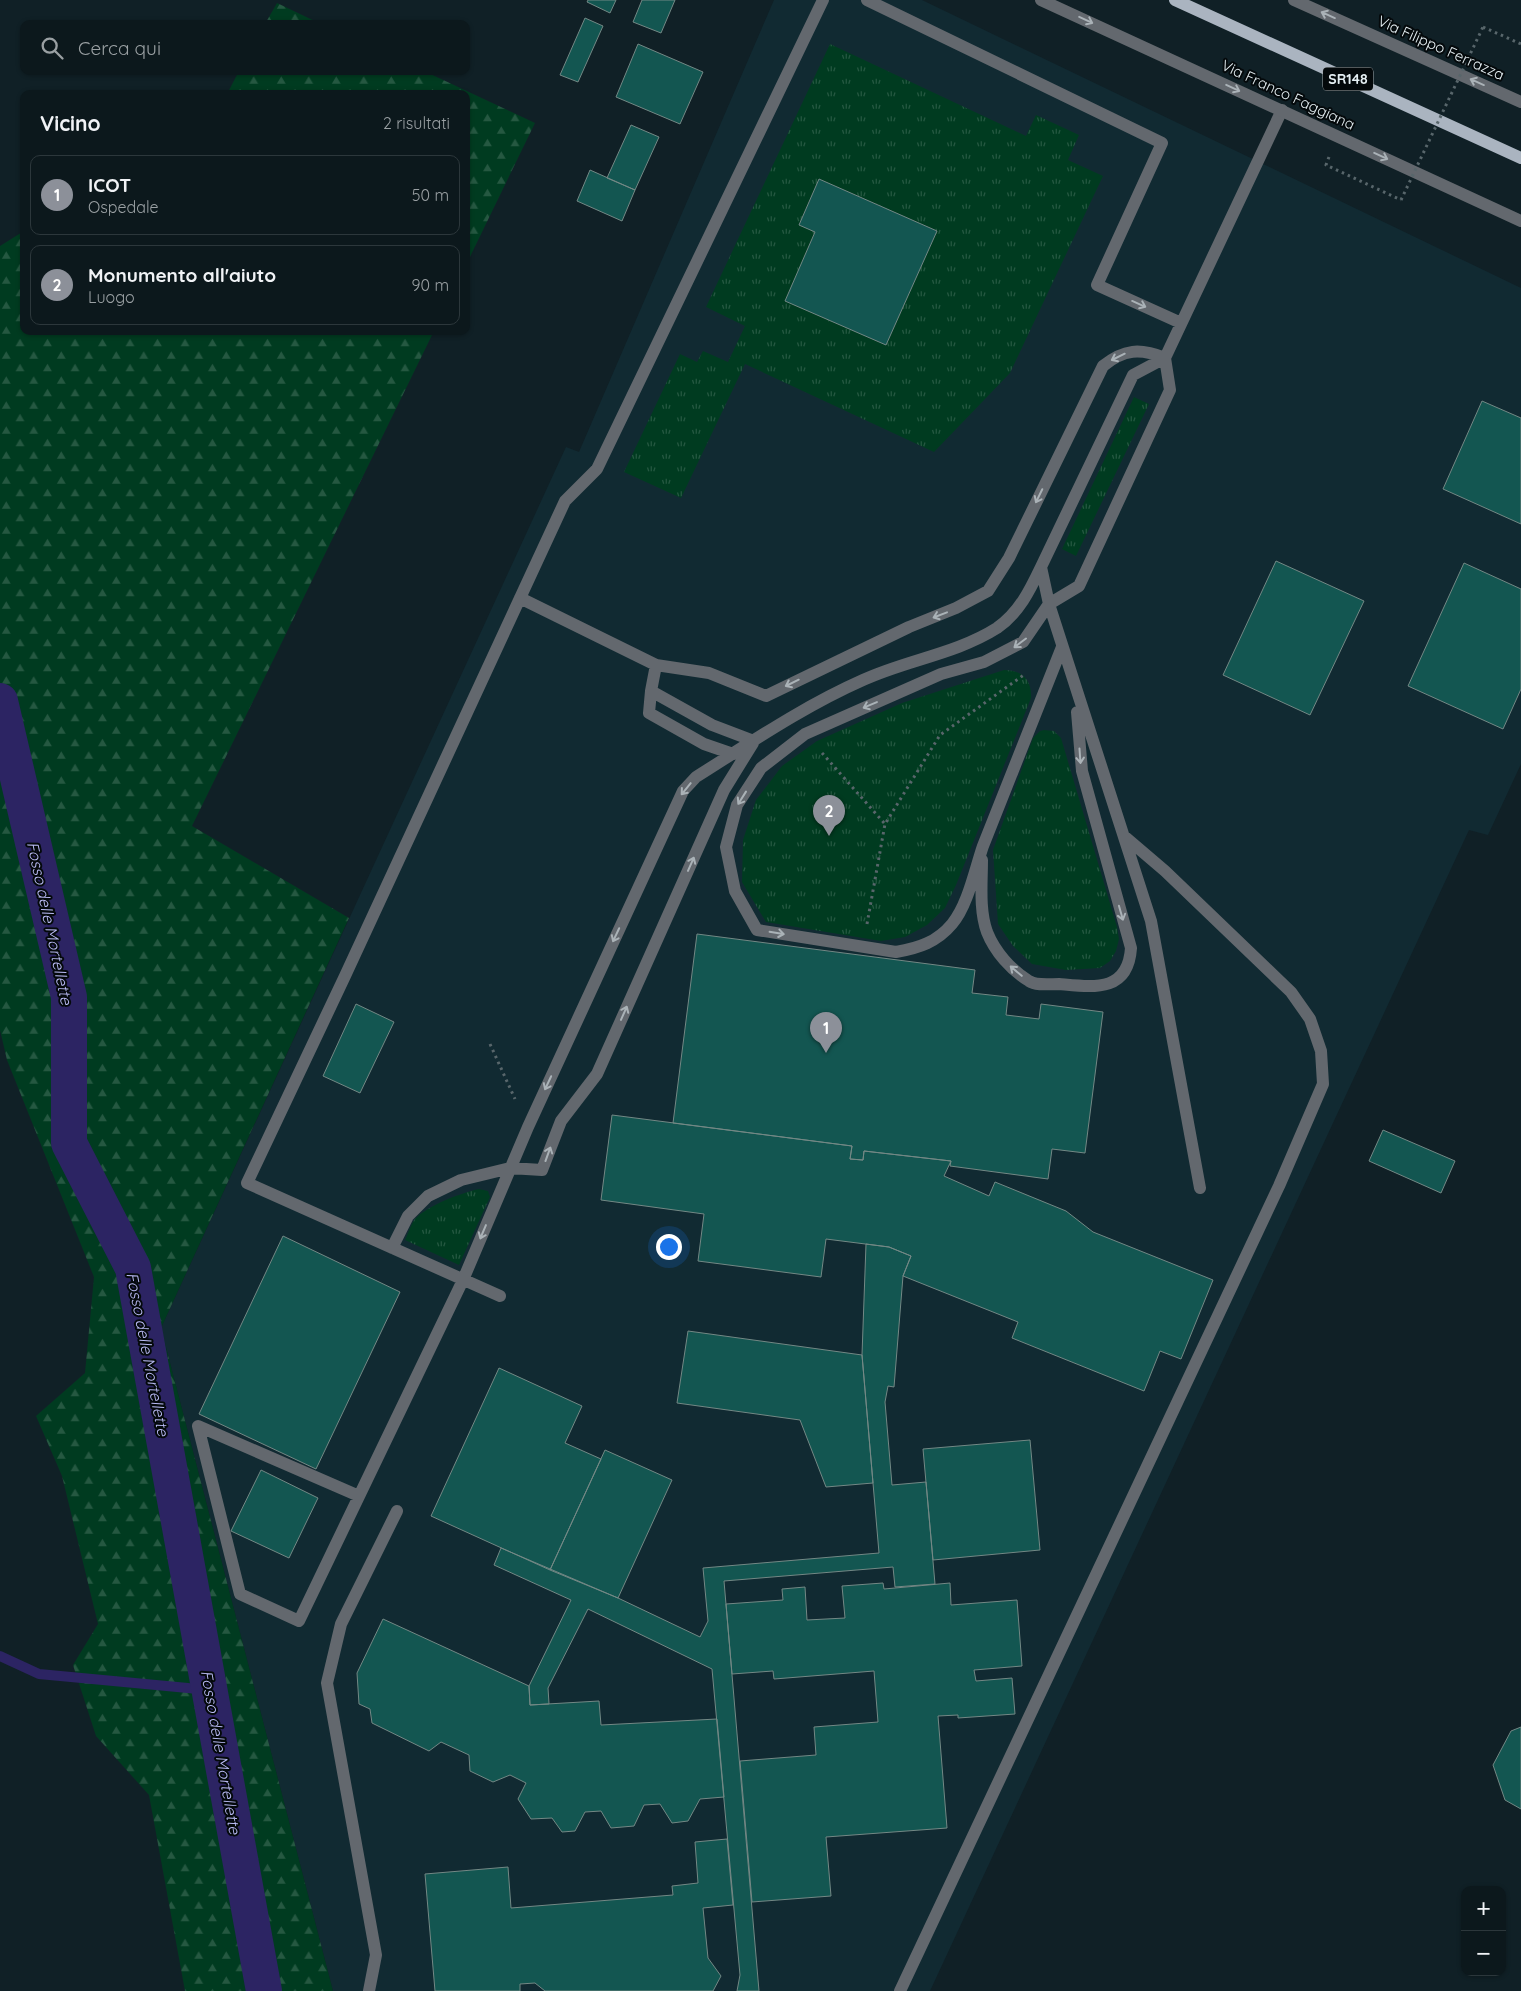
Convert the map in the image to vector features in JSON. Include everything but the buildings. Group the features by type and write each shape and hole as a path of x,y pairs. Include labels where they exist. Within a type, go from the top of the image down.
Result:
{"main road":[{"name":"SR148","path":"1175,0 1521,158"}],"street":[{"path":"500,1296 247,1183 345,976 564,501 597,469 823,0"},
{"path":"867,0 1162,143 1097,285 1181,323"},
{"name":"Via Franco Faggiana","path":"1041,0 1521,221"},
{"name":"Via Filippo Ferrazza","path":"1294,0 1521,102"},
{"path":"359,1496 198,1426 240,1594 299,1622 463,1280 528,1127 683,791 696,777 815,704 864,679 964,644 998,627 1024,601 1133,375 1164,358 1282,110"},
{"path":"520,598 656,665 709,673 749,691 766,696 908,626 956,608 988,591 1008,558 1103,366 1114,357 1127,352 1141,351 1164,358"},
{"path":"1062,647 982,849 963,903 953,923 938,938 918,948 896,952 757,930 735,891 726,848 737,805 761,768 805,734 942,674 984,662 1023,642 1049,604 1080,586 1170,390 1164,358"},
{"path":"1041,568 1049,604 1062,647 1151,921 1200,1188"},
{"path":"656,665 649,713 704,744 733,754"},
{"path":"982,849 981,898 987,932 1004,961 1030,983 1094,987 1106,985 1117,980 1125,971 1130,960 1131,948 1082,771 1076,690"},
{"path":"651,691 712,725 754,741"},
{"path":"392,1248 408,1216 428,1196 461,1180 510,1168 542,1170 561,1121 597,1074 724,790 754,741"},
{"path":"900,1991 1279,1186 1323,1084 1321,1051 1310,1019 1291,992 1165,871 1124,836"},
{"path":"369,1991 376,1955 326,1683 341,1624 397,1511"}],"path":[{"path":"1326,165 1401,200 1483,27 1521,44"},
{"path":"863,947 885,824 940,735 1062,647"},
{"path":"805,734 885,824"},
{"path":"490,1044 528,1127"}],"shaded area":[{"path":"774,0 922,0 1521,288 1521,764 1488,835 1469,830 930,1991 333,1991 161,1328 566,447 579,452"}],"green space":[{"path":"277,3 313,20 267,20"},
{"path":"830,44 1026,136 1036,115 1079,135 1068,160 1103,176 1010,373 934,452 745,364 681,498 624,472 680,354 697,362 703,351 728,362 745,326 706,307","holes":["819,179 937,231 886,345 786,301 815,232 799,225"]},
{"path":"237,75 433,75 465,90 229,90"},
{"path":"470,93 535,123 470,257"},
{"path":"20,234 20,335 432,335 192,826 349,918 161,1328 333,1991 185,1991 149,1795 96,1736 73,1665 98,1624 62,1476 36,1416 85,1373 94,1277 7,1060 0,1030 0,246"},
{"path":"1134,397 1149,404 1076,556 1062,549"},
{"path":"1004,670 1016,672 1025,677 1030,686 1031,698 945,908 927,925 905,937 881,941 766,922 742,882 743,840 756,800 782,766 817,741 902,703"},
{"path":"1040,731 1054,731 1061,738 1117,927 1119,939 1116,951 1110,961 1100,968 1066,970 1032,964 1013,946 998,924 993,850 1033,738"},
{"path":"479,1189 488,1191 490,1197 459,1265 405,1240 415,1219 428,1209 445,1200"}],"waterway":[{"name":"Fosso delle Mortellette","path":"0,701 69,997 69,1143 133,1268 264,1991"},
{"path":"0,1656 39,1674 209,1690"}],"place":[{"name":"Monumento all'aiuto","path":"829,836"},
{"name":"ICOT","path":"826,1053"}]}
